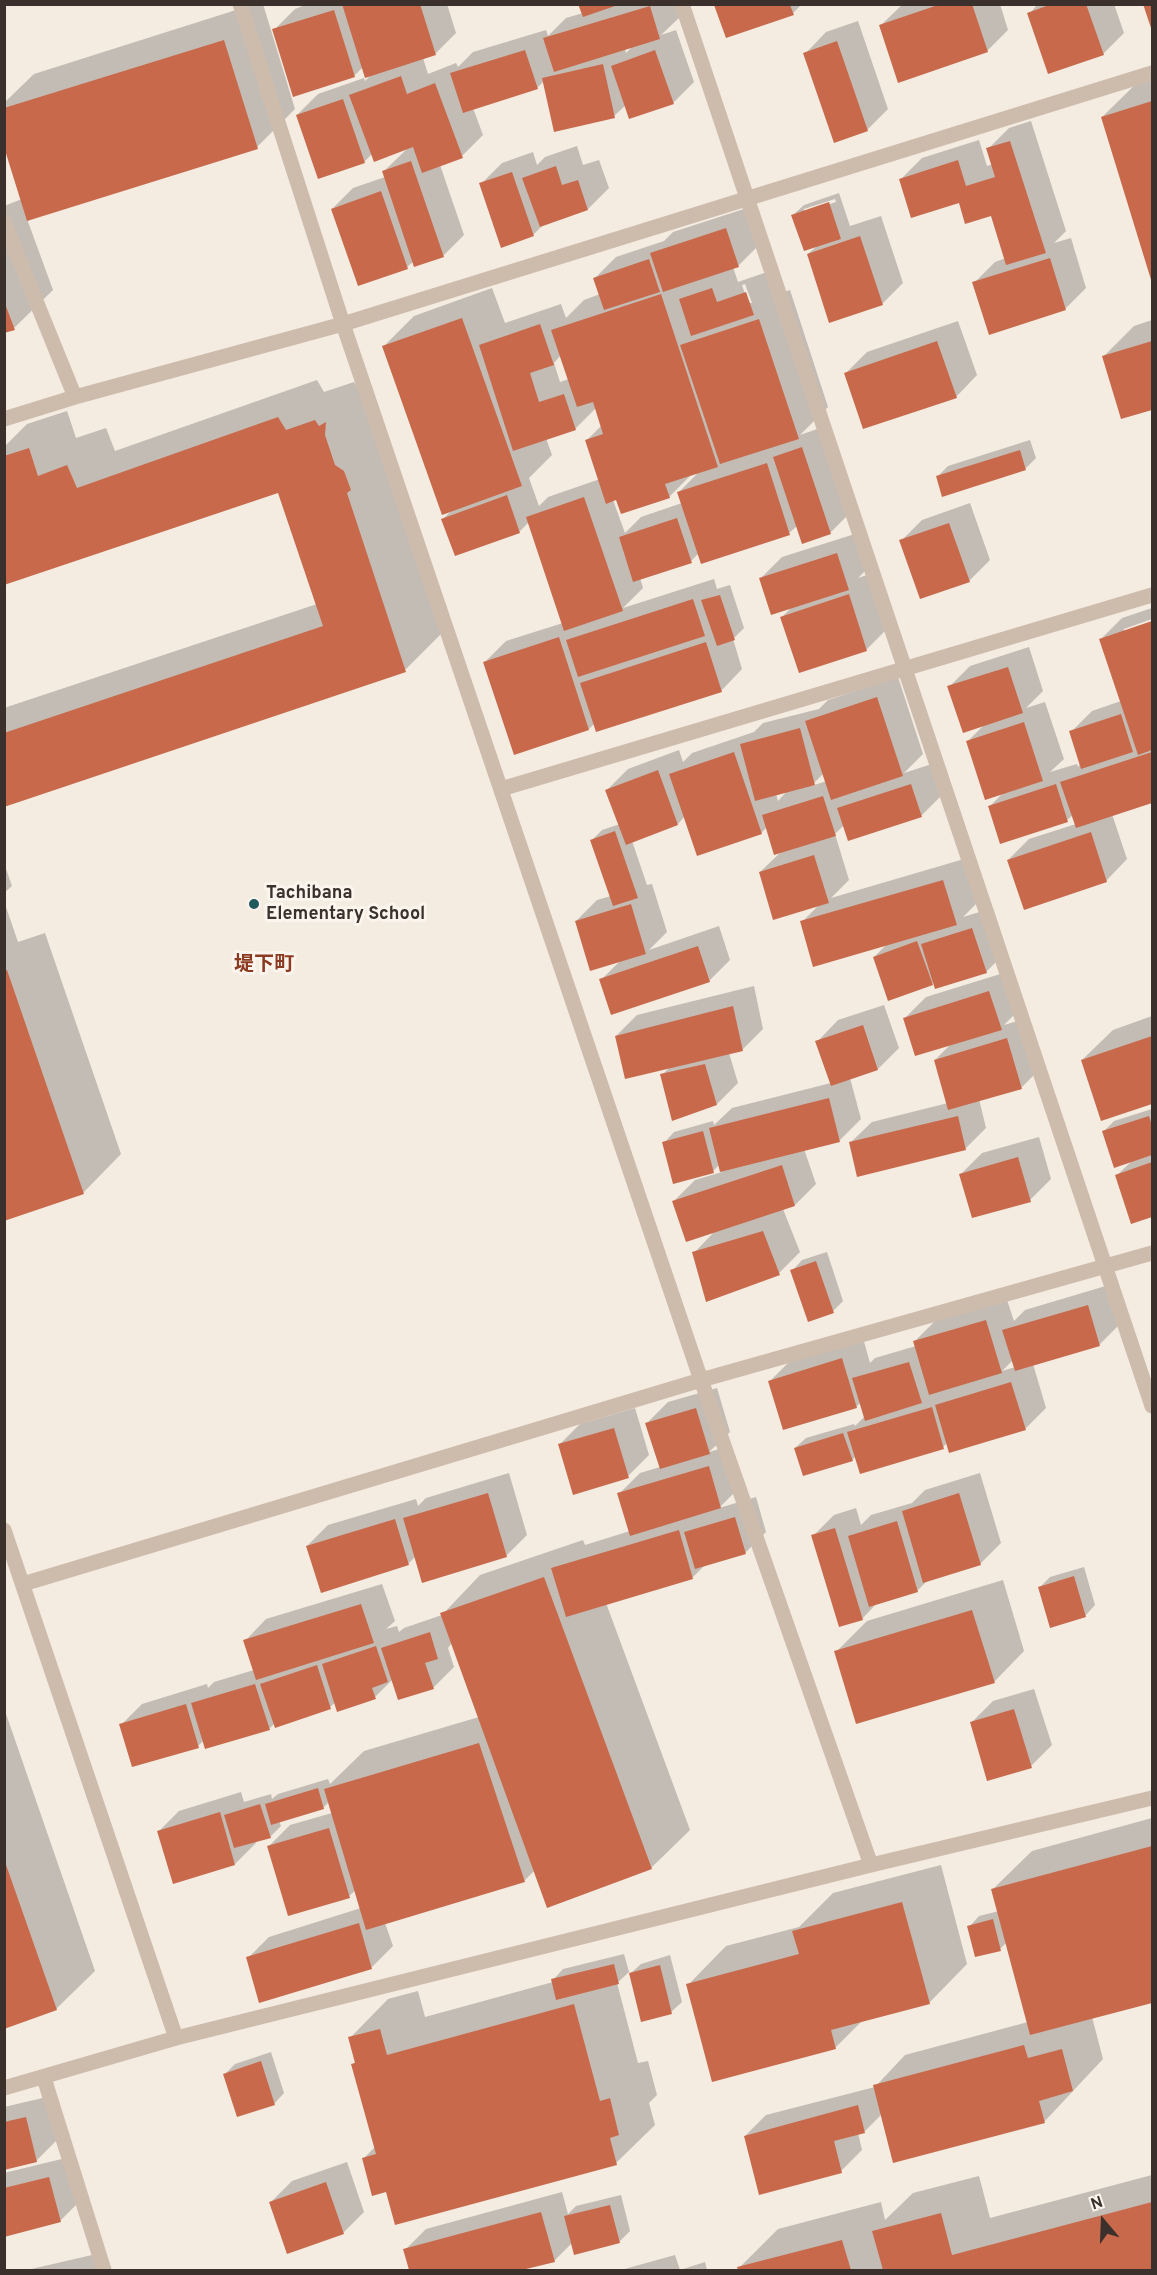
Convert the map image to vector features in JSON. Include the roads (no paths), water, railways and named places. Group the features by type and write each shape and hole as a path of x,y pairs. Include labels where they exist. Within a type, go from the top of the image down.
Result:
{"street":[{"path":"240,4 343,324 700,1380 871,1865"},
{"path":"682,4 1152,1406"},
{"path":"4,419 75,397 343,324 1152,73"},
{"path":"4,222 75,397"},
{"path":"501,789 1152,594"},
{"path":"23,1584 700,1380 1152,1253"},
{"path":"4,1530 176,2038"},
{"path":"4,2088 176,2038 871,1865 1152,1798"},
{"path":"44,2078 104,2271"}],"place":[{"name":"Tachibana Elementary School","path":"254,904"}],"district":[{"name":"堤下町","path":"264,966"}]}
